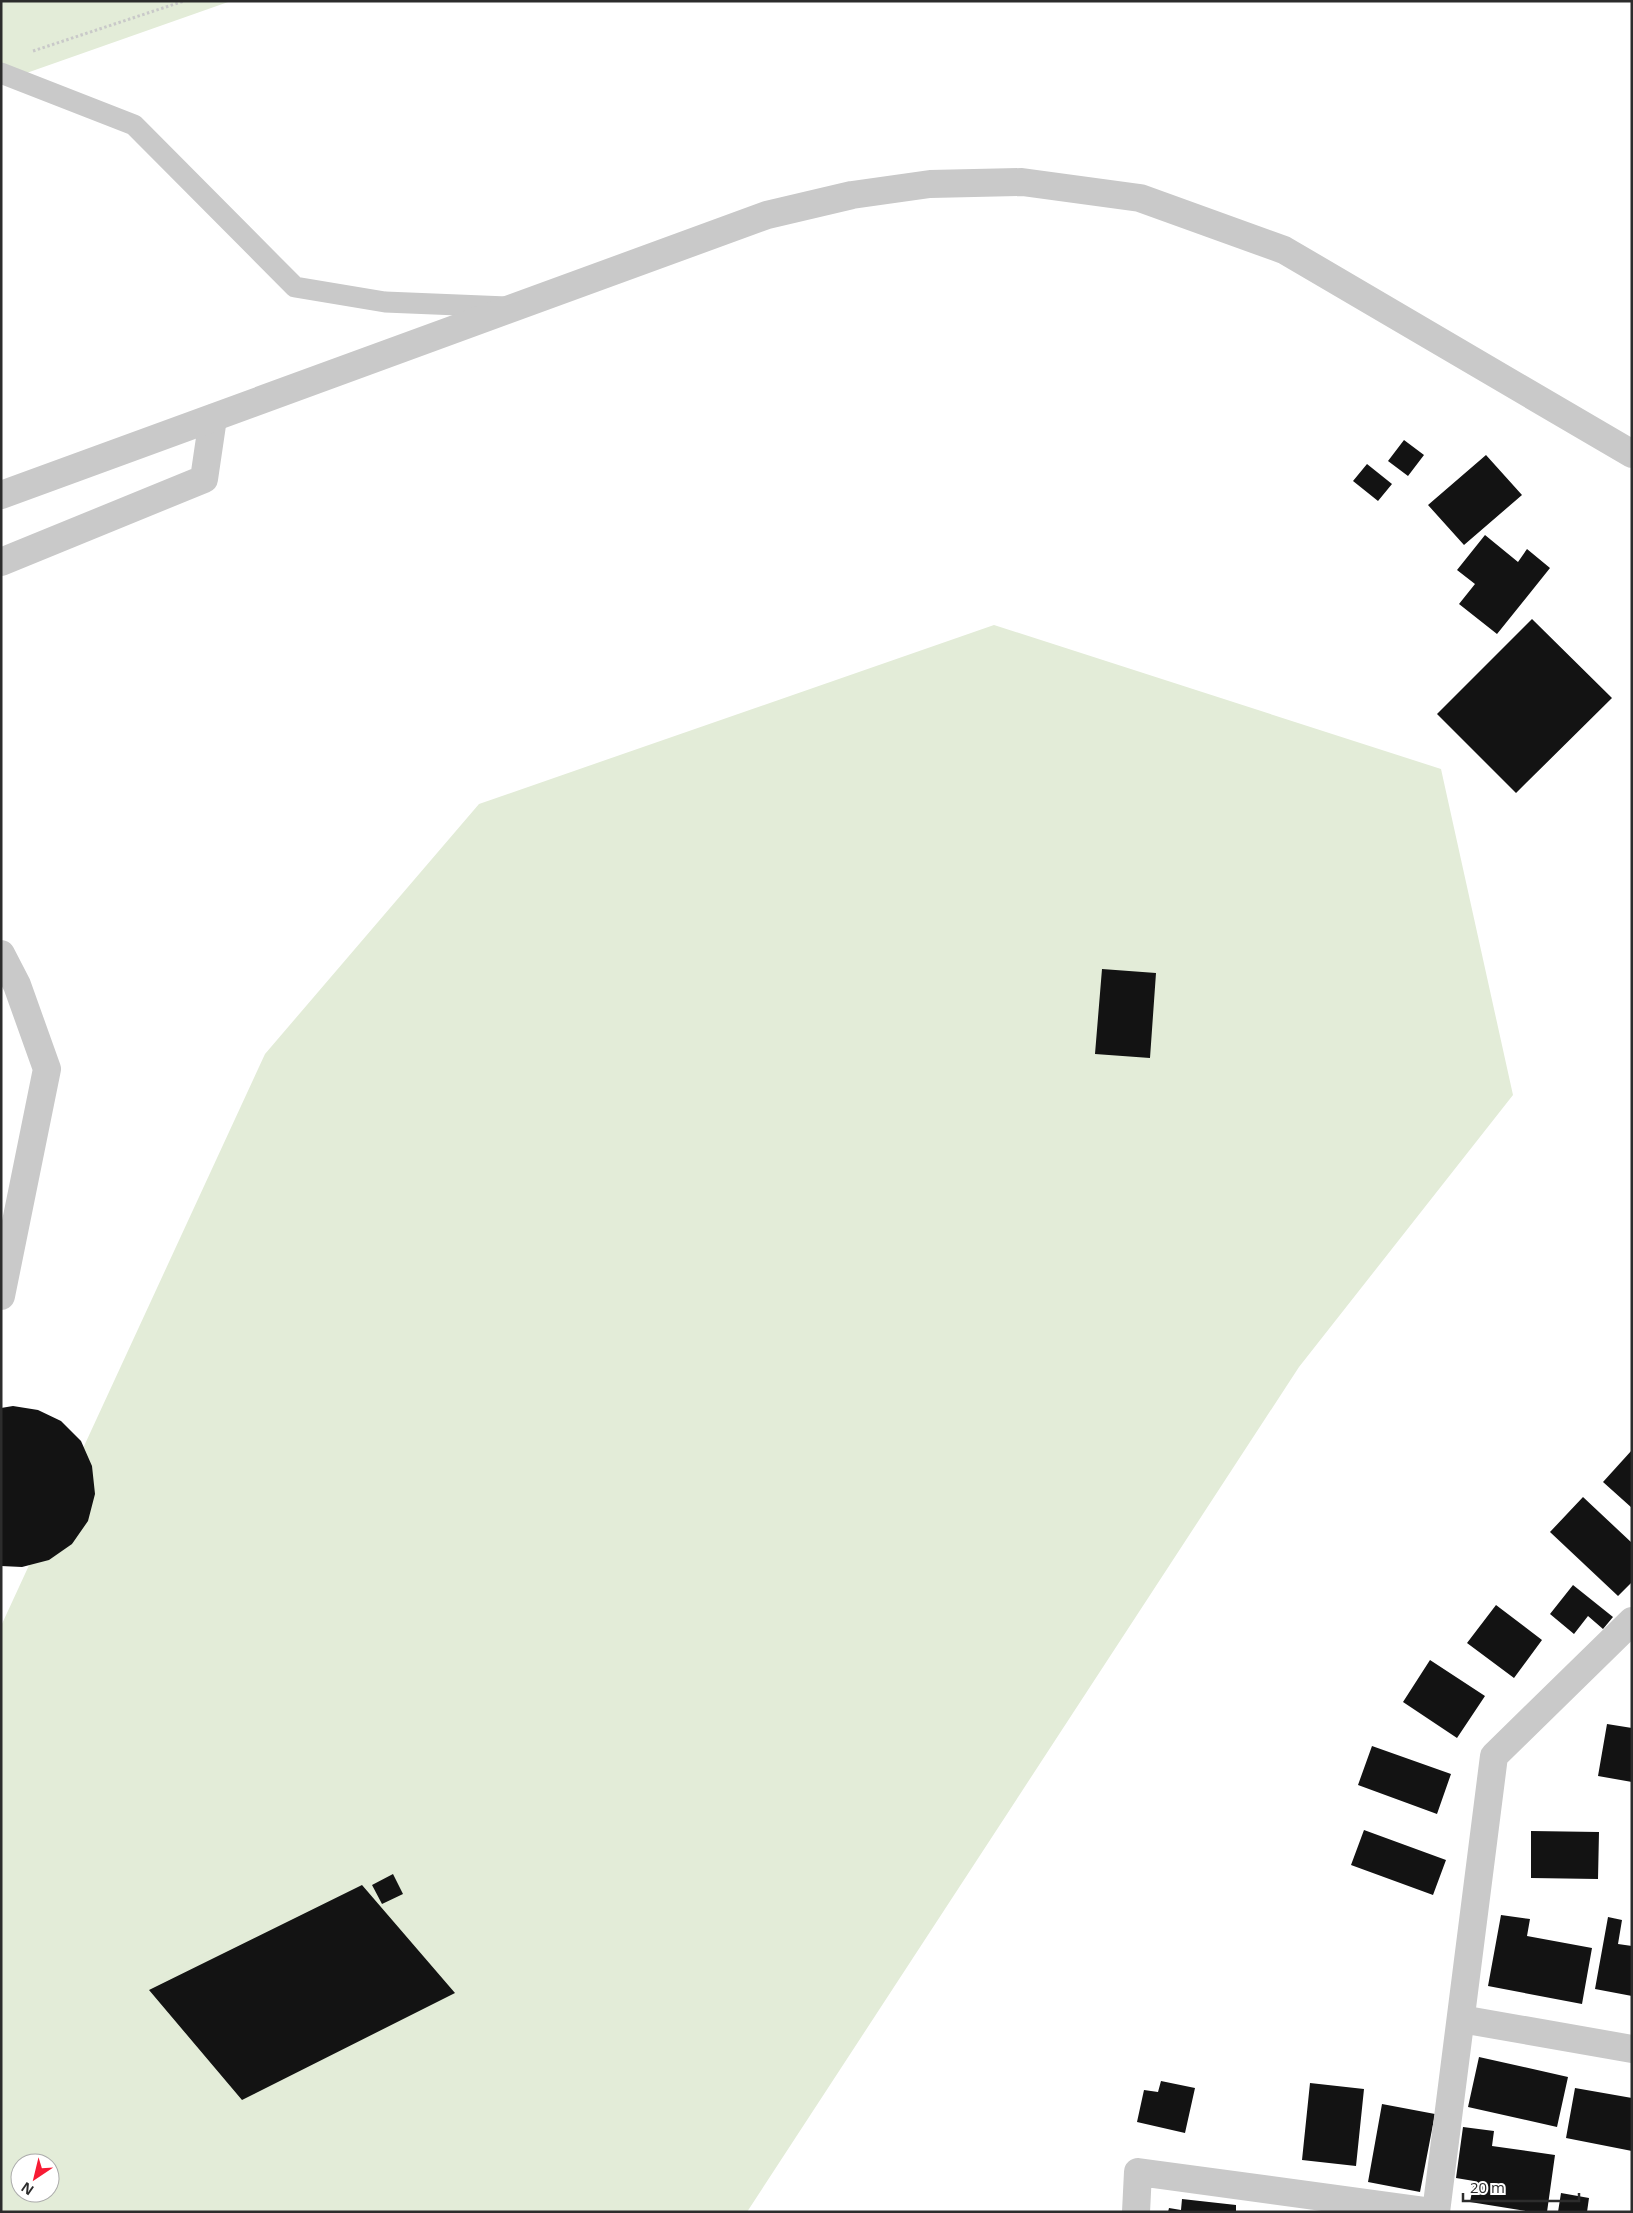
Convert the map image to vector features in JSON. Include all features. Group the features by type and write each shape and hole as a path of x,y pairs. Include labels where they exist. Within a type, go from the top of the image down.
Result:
{"street":[{"path":"1,495 766,215 852,195 930,184 1022,182 1140,198 1284,250 1632,454"},
{"path":"1,562 204,479 213,418"},
{"path":"1,954 16,985 47,1068 1,1296"},
{"path":"1136,2212 1138,2172 1435,2212 1494,1756 1632,1621"},
{"path":"1461,2019 1632,2050"}],"lane":[{"path":"3,74 134,125 295,287 385,302 517,307"}],"path":[{"path":"3,74 30,52 184,1"}],"green space":[{"path":"1,1 231,1 1,82"},
{"path":"994,625 1441,769 1513,1095 1299,1367 747,2212 1,2212 1,1626 265,1054 479,804"}],"building":[{"path":"1404,440 1424,455 1408,476 1388,461"},
{"path":"1486,455 1522,495 1464,545 1428,505"},
{"path":"1367,464 1392,484 1378,501 1353,481"},
{"path":"1485,535 1518,562 1527,549 1550,568 1497,634 1459,604 1475,584 1457,570"},
{"path":"1532,619 1612,698 1516,793 1437,714"},
{"path":"1102,969 1156,973 1150,1058 1095,1054"},
{"path":"13,1406 38,1410 61,1421 81,1441 92,1466 95,1494 88,1521 72,1544 49,1560 22,1567 1,1566 1,1408"},
{"path":"1632,1450 1632,1508 1603,1482"},
{"path":"1583,1497 1632,1543 1632,1582 1618,1596 1550,1532"},
{"path":"1573,1585 1613,1617 1603,1629 1588,1616 1574,1634 1550,1614"},
{"path":"1496,1605 1542,1640 1514,1678 1467,1643"},
{"path":"1430,1660 1485,1696 1457,1738 1403,1702"},
{"path":"1607,1724 1632,1728 1632,1782 1598,1776"},
{"path":"1372,1746 1451,1774 1437,1814 1358,1785"},
{"path":"1364,1830 1446,1860 1433,1895 1351,1865"},
{"path":"1531,1831 1599,1832 1598,1879 1531,1878"},
{"path":"393,1874 403,1894 382,1904 372,1885"},
{"path":"362,1885 455,1993 242,2100 149,1990"},
{"path":"1501,1915 1530,1919 1527,1936 1592,1948 1582,2004 1488,1986"},
{"path":"1608,1917 1622,1920 1618,1944 1632,1946 1632,1996 1595,1989"},
{"path":"1479,2057 1568,2077 1557,2127 1468,2107"},
{"path":"1161,2081 1195,2088 1185,2133 1137,2122 1144,2090 1158,2092"},
{"path":"1310,2083 1364,2089 1356,2166 1302,2160"},
{"path":"1575,2088 1632,2098 1632,2151 1566,2138"},
{"path":"1382,2104 1435,2114 1420,2192 1368,2182"},
{"path":"1463,2127 1494,2131 1492,2146 1555,2155 1547,2212 1532,2212 1470,2202 1474,2181 1456,2178"},
{"path":"1561,2193 1589,2198 1587,2212 1558,2212"},
{"path":"1182,2199 1236,2205 1236,2212 1168,2212 1169,2208 1181,2210"}]}
